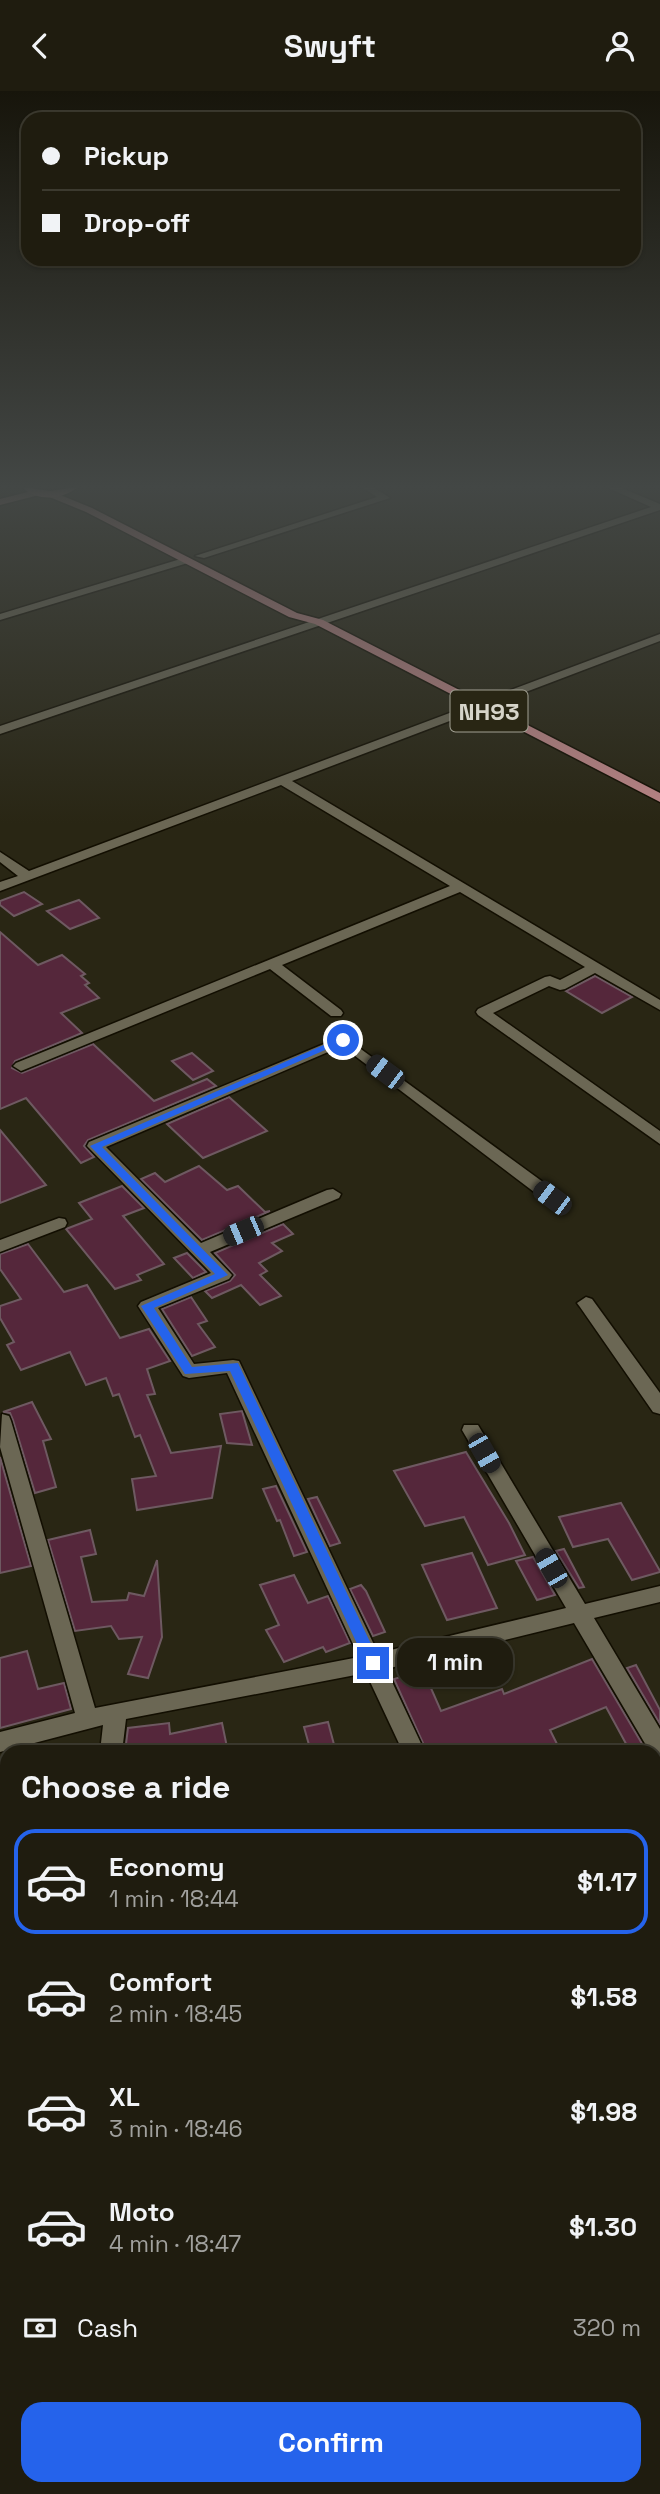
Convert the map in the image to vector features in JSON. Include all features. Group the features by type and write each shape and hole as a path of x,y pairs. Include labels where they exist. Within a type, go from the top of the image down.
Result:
{"main road":[{"name":"NH93","path":"262,599 293,615 319,622"},
{"name":"NH93","path":"283,599 306,611 319,622 660,798"}],"street":[{"path":"0,617 59,599"},
{"path":"0,730 387,599"},
{"path":"0,887 660,637"},
{"path":"282,780 660,1006"},
{"path":"0,856 28,877"},
{"path":"21,1066 462,886"},
{"path":"272,964 337,1013"},
{"path":"597,967 560,986 550,980 483,1012 660,1139"},
{"path":"411,1745 233,1366 189,1371 147,1306 223,1275 95,1146 343,1040 552,1198"},
{"path":"199,1250 333,1194"},
{"path":"0,1246 59,1223"},
{"path":"586,1303 660,1407"},
{"path":"2,1421 88,1720"},
{"path":"471,1430 658,1745"},
{"path":"0,1742 116,1712 373,1663 660,1594"},
{"path":"111,1745 116,1712"}],"building":[{"path":"24,892 42,904 14,916 0,905 0,901"},
{"path":"79,900 99,918 70,929 47,911"},
{"path":"0,932 38,965 62,955 85,974 81,976 89,983 85,985 99,998 61,1013 82,1033 15,1061 12,1068 22,1073 93,1044 154,1101 207,1079 216,1086 88,1140 84,1146 94,1157 81,1163 26,1098 0,1109"},
{"path":"595,976 632,997 602,1013 566,991"},
{"path":"192,1053 213,1071 193,1080 172,1061"},
{"path":"229,1097 267,1131 203,1158 167,1124"},
{"path":"0,1130 46,1185 0,1203"},
{"path":"199,1166 227,1190 238,1186 265,1212 270,1211 202,1240 141,1179 155,1173 165,1182"},
{"path":"122,1186 144,1208 123,1216 164,1264 137,1275 141,1280 115,1289 66,1229 92,1219 79,1203"},
{"path":"283,1224 293,1234 272,1243 282,1251 259,1263 267,1271 260,1275 281,1296 260,1305 241,1285 212,1298 205,1291 230,1281 235,1275 215,1253"},
{"path":"28,1244 64,1292 87,1285 120,1338 149,1329 170,1361 147,1369 155,1394 147,1395 171,1453 221,1446 212,1498 137,1510 132,1479 156,1476 140,1435 135,1437 119,1394 113,1396 106,1378 86,1385 70,1352 21,1370 7,1345 14,1342 0,1318 0,1306 21,1299 0,1269 0,1254"},
{"path":"187,1253 206,1272 193,1278 174,1258"},
{"path":"191,1297 207,1321 198,1324 215,1347 192,1356 162,1309"},
{"path":"32,1402 51,1439 43,1441 56,1487 35,1493 13,1420 10,1413 3,1412"},
{"path":"242,1411 252,1445 227,1443 220,1414"},
{"path":"466,1452 525,1555 488,1565 464,1517 425,1526 394,1471"},
{"path":"0,1457 31,1566 0,1573"},
{"path":"276,1486 307,1552 294,1556 280,1520 277,1521 263,1489"},
{"path":"317,1497 340,1543 330,1546 308,1499"},
{"path":"621,1503 660,1572 632,1580 608,1539 573,1547 559,1517"},
{"path":"90,1530 96,1554 81,1557 92,1602 127,1600 129,1593 144,1596 157,1560 162,1637 148,1678 128,1674 142,1637 119,1639 111,1626 75,1631 48,1540"},
{"path":"564,1549 584,1587 579,1588 556,1551"},
{"path":"472,1553 497,1608 447,1620 422,1565"},
{"path":"533,1557 555,1595 537,1600 516,1561"},
{"path":"294,1575 308,1603 328,1596 350,1643 326,1652 323,1647 284,1662 266,1630 279,1625 260,1585"},
{"path":"361,1585 385,1632 373,1636 350,1589"},
{"path":"27,1651 38,1689 64,1683 71,1709 0,1728 0,1658"},
{"path":"592,1659 643,1745 627,1745 606,1707 550,1730 558,1745 424,1745 394,1679 423,1670 441,1711 502,1689 504,1694"},
{"path":"636,1665 660,1710 660,1724 627,1668"},
{"path":"328,1722 334,1745 309,1745 304,1727"},
{"path":"169,1723 170,1734 222,1723 227,1745 126,1745 128,1728"}],"route":[{"path":"343,1040 95,1146 223,1275 147,1306 189,1371 233,1366 373,1663"}]}
